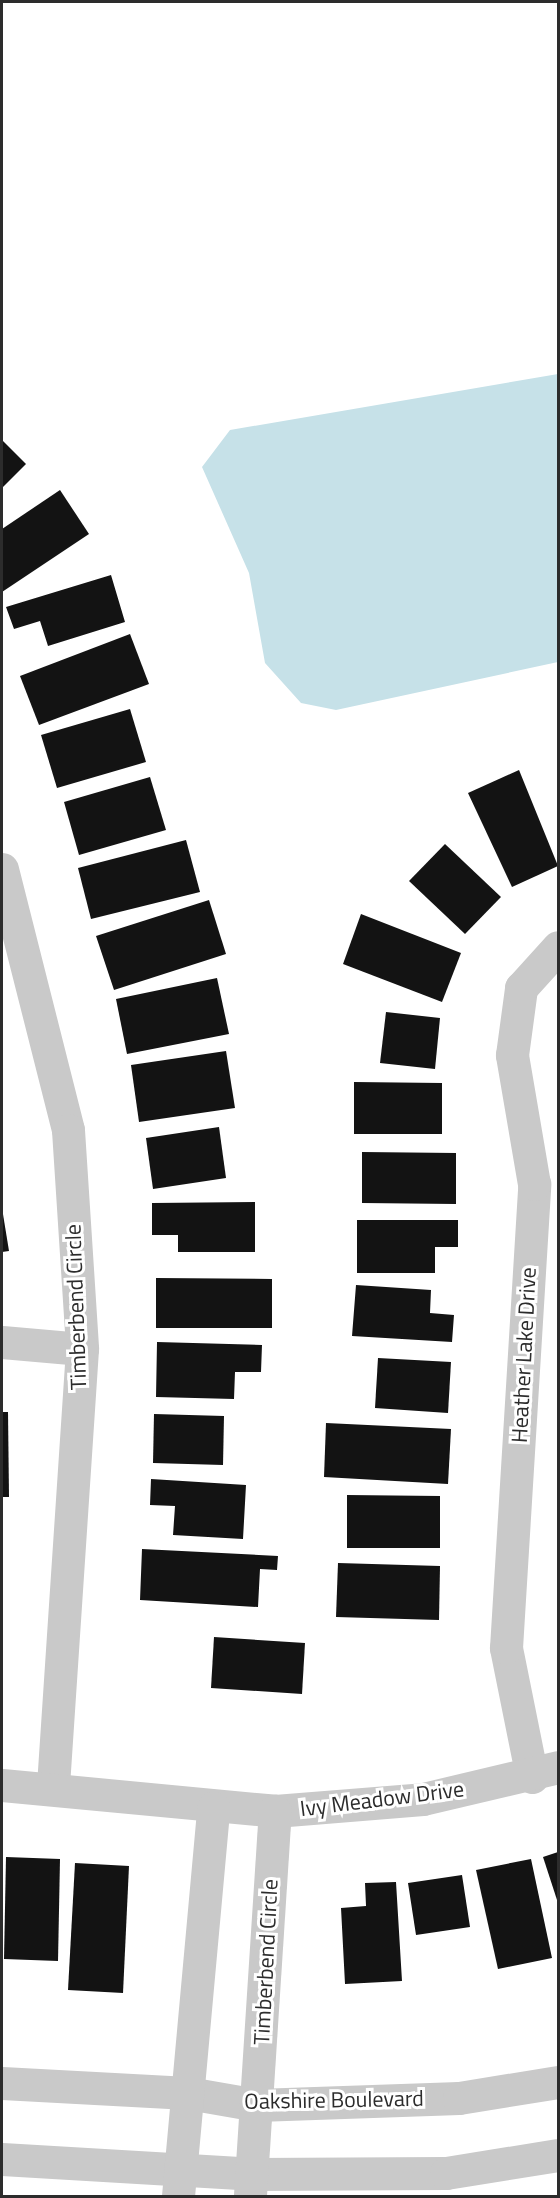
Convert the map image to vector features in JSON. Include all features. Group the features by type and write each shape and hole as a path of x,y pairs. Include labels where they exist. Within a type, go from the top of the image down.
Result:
{"street":[{"name":"Timberbend Circle","path":"2,869 68,1130 82,1349 53,1788"},
{"name":"Heather Lake Drive","path":"545,1772 506,1648 534,1184 512,1055 521,988 558,947"},
{"path":"2,1342 82,1349"},
{"name":"Ivy Meadow Drive","path":"275,1811 423,1799 545,1772"},
{"path":"2,1785 53,1788 213,1808 275,1811"},
{"path":"179,2183 213,1808"},
{"name":"Timberbend Circle","path":"251,2185 275,1811"},
{"name":"Oakshire Boulevard","path":"2,2083 188,2093 257,2105 459,2098 558,2082"},
{"path":"2,2159 179,2183 251,2185 446,2173 558,2155"}],"water":[{"path":"558,374 558,662 336,710 301,703 265,663 249,573 202,467 230,430"}],"building":[{"path":"2,440 26,464 2,488"},
{"path":"60,490 89,534 2,592 2,529"},
{"path":"111,575 125,622 48,646 40,621 14,629 6,607"},
{"path":"130,634 149,684 39,725 20,676"},
{"path":"130,709 146,762 57,788 41,735"},
{"path":"519,770 558,866 512,887 468,793"},
{"path":"150,777 166,830 79,855 64,802"},
{"path":"186,840 200,892 91,919 78,868"},
{"path":"445,844 501,897 465,934 409,881"},
{"path":"209,900 226,954 114,990 96,936"},
{"path":"361,914 461,953 442,1002 343,964"},
{"path":"217,978 229,1034 127,1054 116,999"},
{"path":"386,1012 440,1018 435,1069 380,1063"},
{"path":"226,1051 235,1108 139,1122 131,1065"},
{"path":"354,1082 442,1083 442,1134 354,1134"},
{"path":"219,1127 226,1178 153,1189 146,1138"},
{"path":"362,1152 456,1153 456,1204 362,1203"},
{"path":"255,1202 255,1252 178,1252 178,1235 152,1235 152,1203"},
{"path":"2,1208 9,1251 2,1252"},
{"path":"357,1220 458,1220 458,1247 435,1247 435,1273 357,1273"},
{"path":"156,1278 272,1279 272,1328 156,1328"},
{"path":"356,1285 431,1290 430,1313 454,1315 452,1342 352,1336"},
{"path":"157,1342 262,1345 261,1372 235,1372 234,1399 156,1397"},
{"path":"378,1358 451,1362 448,1413 375,1408"},
{"path":"2,1412 8,1412 9,1497 2,1497"},
{"path":"154,1414 224,1416 223,1465 153,1463"},
{"path":"326,1423 451,1429 448,1484 324,1477"},
{"path":"151,1479 246,1485 243,1539 173,1535 175,1506 150,1505"},
{"path":"347,1495 440,1496 440,1548 347,1548"},
{"path":"142,1549 278,1556 277,1570 260,1569 258,1607 140,1600"},
{"path":"338,1563 440,1566 439,1620 336,1617"},
{"path":"214,1637 305,1643 302,1694 211,1688"},
{"path":"558,1852 558,1903 543,1857"},
{"path":"6,1857 60,1859 58,1961 4,1959"},
{"path":"531,1859 552,1958 498,1969 476,1870"},
{"path":"75,1863 129,1866 123,1993 68,1990"},
{"path":"462,1875 470,1927 416,1935 408,1883"},
{"path":"396,1882 402,1981 345,1984 341,1908 366,1906 365,1883"}]}
